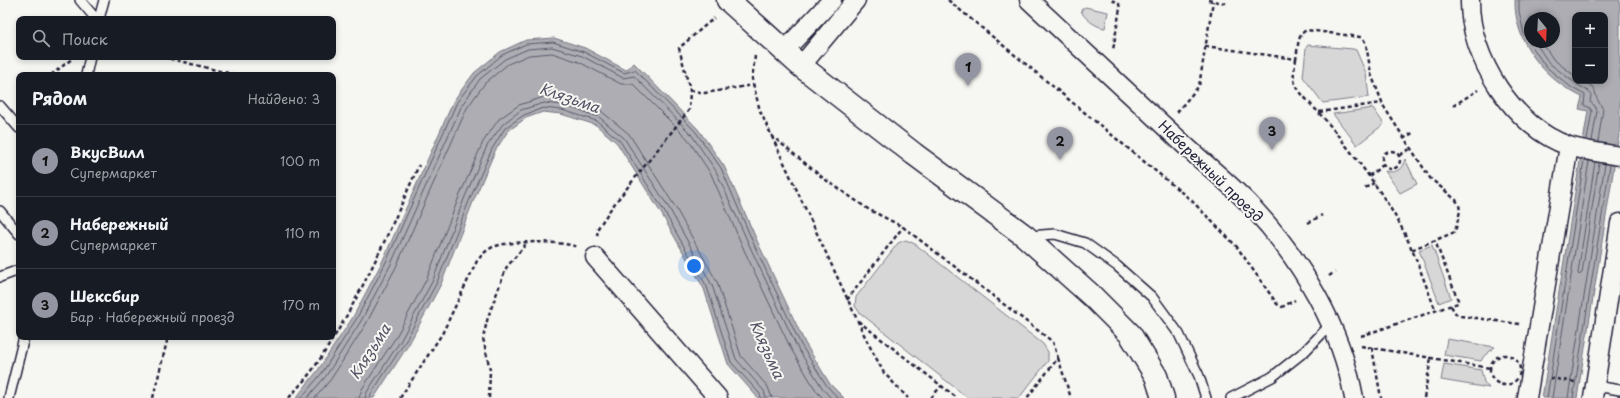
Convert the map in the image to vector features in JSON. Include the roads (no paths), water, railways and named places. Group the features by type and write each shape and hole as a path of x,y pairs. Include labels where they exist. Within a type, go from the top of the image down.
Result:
{"main road":[{"path":"730,1 802,66 914,154 1025,236 1092,296 1130,334 1156,376 1163,398"}],"street":[{"path":"784,51 832,0"},
{"path":"802,66 856,0"},
{"name":"Набережный проезд","path":"1029,0 1253,208 1292,257 1312,288 1339,343 1351,380 1354,398"},
{"path":"1470,0 1470,12 1479,49 1493,80 1517,111 1542,133 1574,147 1619,156"},
{"path":"1527,398 1539,327 1574,147"},
{"path":"1594,392 1620,223"},
{"path":"595,257 718,398"}],"lane":[{"path":"80,0 95,16"},
{"path":"99,16 104,0"},
{"path":"87,72 89,60"},
{"path":"0,106 16,125"},
{"path":"0,211 16,230"},
{"path":"1025,236 1055,234 1085,243 1117,266 1152,297 1179,334 1199,376 1206,398"},
{"path":"0,277 16,271"},
{"path":"1231,398 1272,377 1306,351 1331,324"},
{"path":"10,398 23,340"},
{"path":"1594,392 1620,390"}],"water":[{"path":"1515,0 1620,0 1620,129 1577,398 1542,398 1588,111 1579,109 1582,97 1555,80 1534,58 1528,48 1560,48 1560,12 1524,12 1524,39 1516,15"},
{"name":"Клязьма","path":"554,38 585,48 626,70 634,63 698,129 724,166 805,343 830,384 844,398 758,398 728,364 704,289 661,213 617,143 596,125 561,114 543,112 526,118 508,131 495,151 441,284 409,344 374,398 296,398 318,370 353,317 383,260 454,100 474,73 500,52 526,40"}],"place":[{"name":"ВкусВилл","path":"968,86"},
{"name":"Шексбир","path":"1272,150"},
{"name":"Набережный","path":"1060,160"}]}
